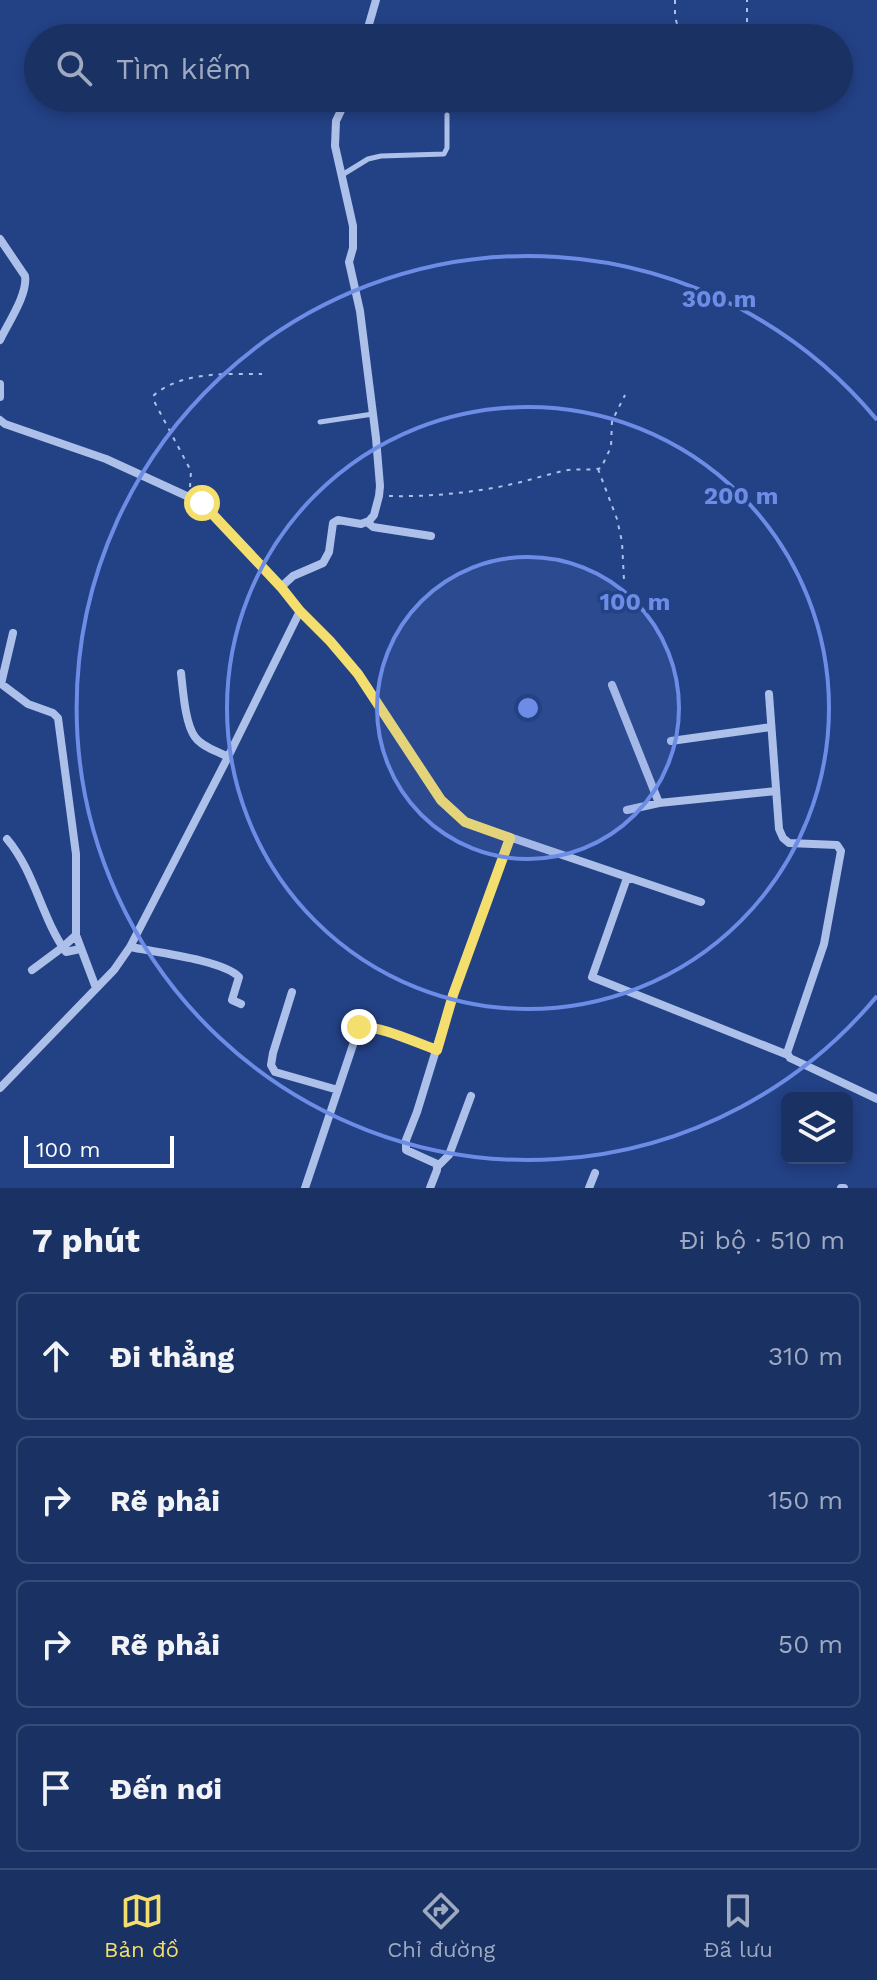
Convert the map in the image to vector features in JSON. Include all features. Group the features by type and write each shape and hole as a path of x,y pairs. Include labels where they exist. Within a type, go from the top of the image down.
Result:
{"street":[{"path":"369,24 376,0"},
{"path":"281,587 293,576 323,563 329,552 331,527 336,521 367,522 374,515 379,496 379,462 360,311 349,262 353,226 335,146 336,121 340,112"},
{"path":"0,239 26,282 0,340"},
{"path":"0,384 0,397"},
{"path":"0,420 106,459 202,503 358,674 441,800 465,822 701,902"},
{"path":"367,522 373,527 431,536"},
{"path":"0,1088 114,970 130,947 300,611"},
{"path":"13,633 1,683 28,704 53,713 58,718 76,854 76,935 96,988"},
{"path":"181,673 192,734 202,744 228,757"},
{"path":"612,685 659,803"},
{"path":"769,694 779,829 783,838 789,843 837,845 841,851 824,944 788,1055"},
{"path":"671,741 771,727"},
{"path":"627,810 659,803 776,791"},
{"path":"437,1167 435,1163 405,1148 406,1140 453,995 510,838"},
{"path":"7,839 24,862 47,919 66,952 80,949"},
{"path":"627,878 592,977 788,1055 877,1099"},
{"path":"32,970 76,935"},
{"path":"130,947 201,961 234,972 239,977 232,1000 241,1004"},
{"path":"292,992 271,1065 275,1072 338,1090"},
{"path":"305,1188 359,1027 378,1029 437,1050"},
{"path":"430,1188 437,1167 449,1155 471,1096"},
{"path":"589,1188 595,1173"}],"lane":[{"path":"341,176 368,159 381,156 444,154 447,148 447,115"},
{"path":"320,422 373,414"}],"path":[{"path":"675,0 677,24"},
{"path":"747,0 747,24"},
{"path":"189,496 191,471 155,403 154,395 172,384 198,377 262,374"},
{"path":"379,496 467,491 572,469 601,468 611,447 612,421 625,395"},
{"path":"598,469 617,519 624,580"}],"route":[{"path":"202,503 358,674 441,800 465,822 510,838 453,995 437,1050 378,1029 359,1027"}]}
